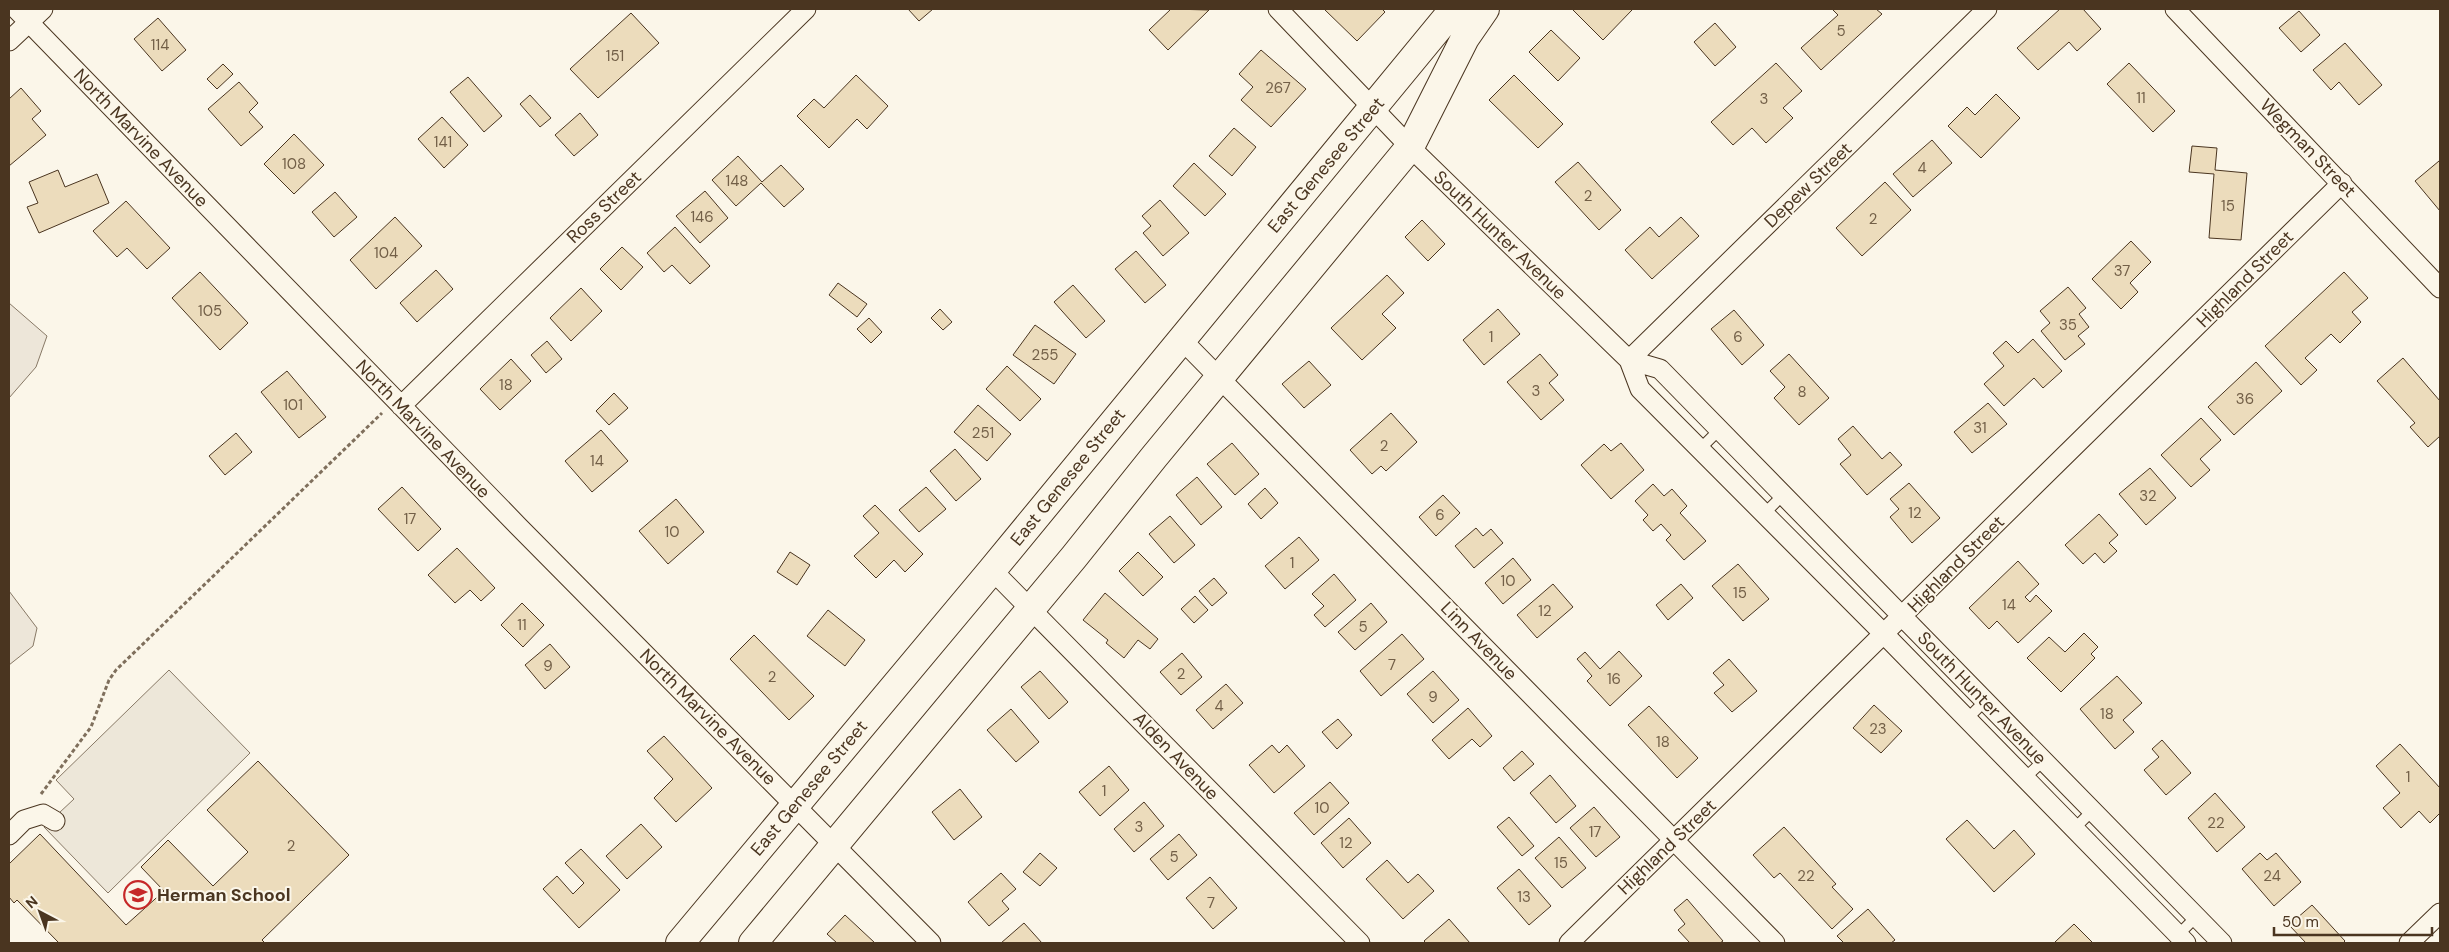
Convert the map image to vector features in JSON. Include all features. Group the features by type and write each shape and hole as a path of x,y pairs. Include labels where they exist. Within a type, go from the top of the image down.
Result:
{"highway":[{"name":"East Genesee Street","path":"680,943 992,570 1454,9"},
{"path":"753,943 1410,147 1465,38 1485,9"}],"street":[{"name":"North Marvine Avenue","path":"16,9 398,403 931,943"},
{"path":"9,41 43,9"},
{"name":"Ross Street","path":"398,403 806,9"},
{"name":"South Hunter Avenue","path":"1278,9 1372,109 1629,360 1640,389 1884,634 2182,939"},
{"name":"Depew Street","path":"1629,360 1988,9"},
{"name":"Wegman Street","path":"2176,9 2440,288"},
{"name":"Highland Street","path":"1569,943 2342,183"},
{"name":"Linn Avenue","path":"1181,339 1775,943"},
{"name":"South Hunter Avenue","path":"1629,360 1660,369 2222,943"},
{"name":"Alden Avenue","path":"992,570 1360,943"},
{"path":"9,835 24,820 43,814 55,821"},
{"path":"2409,943 2440,913"}],"lane":[{"path":"1700,449 1719,430"},
{"path":"1764,514 1784,495"},
{"path":"1967,719 1985,701"},
{"path":"2025,778 2043,761"},
{"path":"2074,829 2092,811"},
{"path":"2182,939 2196,917"}],"path":[{"path":"35,817 36,803 49,781 91,727 109,680 116,670 398,403"}],"shaded area":[{"path":"9,303 47,336 36,367 9,398"},
{"path":"9,591 37,628 33,646 9,665"},
{"path":"169,670 250,753 108,893 44,827 74,799 56,780"}],"building":[{"path":"908,9 933,9 919,21"},
{"path":"1171,9 1209,10 1168,50 1149,30"},
{"path":"1324,9 1382,9 1385,12 1357,41"},
{"path":"1572,9 1631,9 1632,10 1603,40"},
{"path":"1832,9 1876,9 1882,14 1821,70 1801,48 1838,15"},
{"path":"2060,9 2083,9 2101,29 2077,51 2069,42 2038,70 2017,48"},
{"path":"2299,11 2320,35 2301,52 2279,28"},
{"path":"631,13 659,43 598,98 570,69"},
{"path":"158,18 186,50 162,71 134,39"},
{"path":"1715,23 1736,47 1715,66 1694,42"},
{"path":"1551,30 1580,58 1558,81 1529,52"},
{"path":"2345,43 2382,85 2359,105 2339,82 2331,90 2313,70"},
{"path":"1261,50 1306,89 1271,127 1241,100 1253,87 1239,74"},
{"path":"1776,63 1802,91 1783,108 1793,118 1766,143 1752,128 1733,145 1711,122"},
{"path":"2129,63 2175,111 2153,132 2107,84"},
{"path":"223,64 233,74 217,89 207,79"},
{"path":"856,75 888,106 867,129 857,119 829,148 797,116 814,99 824,108"},
{"path":"1514,75 1563,124 1538,148 1489,100"},
{"path":"468,77 502,116 484,132 450,92"},
{"path":"239,82 258,103 249,112 263,127 241,146 208,109"},
{"path":"21,88 41,111 32,119 46,135 9,166 9,99"},
{"path":"1996,94 2020,118 1981,158 1948,126 1967,107 1975,115"},
{"path":"530,95 551,118 540,127 520,104"},
{"path":"580,113 598,135 574,156 555,135"},
{"path":"442,117 468,145 444,168 418,139"},
{"path":"1234,128 1256,147 1232,176 1209,156"},
{"path":"294,134 324,165 294,194 264,164"},
{"path":"1932,140 1952,163 1913,197 1893,174"},
{"path":"2192,146 2217,148 2215,170 2247,173 2241,240 2209,238 2214,174 2189,172"},
{"path":"738,156 762,182 781,165 804,189 784,207 761,183 736,206 712,180"},
{"path":"2439,161 2440,163 2440,211 2415,181"},
{"path":"1578,162 1621,210 1599,230 1555,182"},
{"path":"1194,163 1226,194 1205,216 1173,186"},
{"path":"58,170 65,187 97,174 109,203 39,233 27,207 38,203 29,182"},
{"path":"1885,182 1911,210 1862,256 1836,228"},
{"path":"705,191 728,218 700,243 676,216"},
{"path":"335,192 357,217 334,237 312,212"},
{"path":"1160,200 1189,233 1163,256 1143,233 1151,226 1142,216"},
{"path":"126,201 170,248 147,269 127,248 117,257 93,231"},
{"path":"395,217 422,246 376,289 350,260"},
{"path":"1681,217 1699,236 1652,279 1625,250 1650,227 1659,237"},
{"path":"1422,220 1445,244 1428,261 1405,237"},
{"path":"675,227 710,266 690,284 672,265 664,272 647,253"},
{"path":"2131,241 2151,262 2130,283 2138,292 2121,309 2092,279"},
{"path":"622,247 643,267 621,290 600,269"},
{"path":"1136,251 1166,285 1145,303 1115,269"},
{"path":"436,270 453,289 417,322 400,303"},
{"path":"200,272 248,323 220,350 172,298"},
{"path":"2344,272 2368,298 2352,312 2361,322 2340,343 2331,334 2305,358 2317,370 2301,385 2265,346"},
{"path":"1387,275 1404,293 1382,314 1396,328 1362,360 1331,328"},
{"path":"838,283 867,304 857,317 829,295"},
{"path":"1073,285 1105,321 1086,338 1054,302"},
{"path":"2068,287 2086,308 2079,314 2089,327 2078,336 2085,344 2065,360 2041,331 2050,323 2040,311"},
{"path":"581,288 602,311 571,341 550,318"},
{"path":"940,309 952,322 943,330 931,318"},
{"path":"1498,309 1520,334 1484,365 1463,340"},
{"path":"1734,310 1764,345 1742,365 1711,329"},
{"path":"869,318 882,332 871,343 857,329"},
{"path":"1035,325 1076,354 1054,384 1013,355"},
{"path":"2033,339 2062,371 2043,388 2034,378 2004,406 1984,384 2004,366 1993,353 2006,341 2018,353"},
{"path":"547,341 562,359 546,373 531,355"},
{"path":"1540,354 1558,375 1549,383 1564,400 1541,420 1507,382"},
{"path":"1789,354 1829,398 1799,425 1774,398 1785,387 1770,371"},
{"path":"2403,358 2440,401 2440,436 2428,447 2410,427 2415,423 2377,381"},
{"path":"511,359 531,381 500,410 480,389"},
{"path":"1309,361 1331,385 1304,408 1282,384"},
{"path":"2256,362 2282,391 2234,435 2208,407"},
{"path":"1007,366 1041,399 1020,421 986,389"},
{"path":"287,371 326,417 299,438 261,392"},
{"path":"614,393 628,408 609,425 596,411"},
{"path":"1988,403 2007,424 1972,453 1954,432"},
{"path":"978,405 1011,434 987,461 954,432"},
{"path":"1391,413 1417,442 1386,471 1381,466 1372,474 1350,450"},
{"path":"2201,418 2221,440 2200,459 2210,470 2191,487 2161,455"},
{"path":"1853,426 1882,459 1890,452 1902,465 1867,495 1840,464 1851,455 1838,439"},
{"path":"601,430 628,461 592,492 565,461"},
{"path":"236,433 252,452 225,475 209,456"},
{"path":"1232,443 1259,474 1235,495 1207,464"},
{"path":"1621,443 1644,470 1611,499 1581,465 1604,444 1611,451"},
{"path":"955,449 981,479 956,501 930,471"},
{"path":"2150,468 2176,498 2146,525 2119,494"},
{"path":"1197,477 1222,507 1201,525 1176,495"},
{"path":"1909,483 1940,518 1912,543 1890,517 1899,509 1890,499"},
{"path":"1653,484 1664,496 1672,489 1687,506 1680,513 1706,541 1684,560 1666,540 1671,535 1661,524 1653,531 1643,520 1648,515 1635,501"},
{"path":"402,487 441,529 418,551 378,509"},
{"path":"926,487 946,509 919,532 899,510"},
{"path":"1265,488 1278,503 1261,519 1248,504"},
{"path":"1443,495 1460,513 1436,536 1419,517"},
{"path":"676,499 704,532 668,564 639,531"},
{"path":"875,505 923,554 905,572 894,560 876,578 854,556 879,533 863,516"},
{"path":"2099,514 2118,535 2109,543 2117,551 2104,563 2095,553 2083,564 2065,545"},
{"path":"1170,516 1195,545 1174,563 1149,534"},
{"path":"1476,528 1483,536 1491,529 1503,543 1474,568 1455,546"},
{"path":"1299,537 1319,560 1285,589 1265,566"},
{"path":"457,548 495,588 481,601 470,590 455,603 428,575"},
{"path":"790,552 810,565 797,585 777,572"},
{"path":"1138,552 1163,577 1143,596 1119,571"},
{"path":"1513,558 1531,580 1503,604 1485,583"},
{"path":"2018,561 2039,584 2025,597 2030,602 2036,595 2052,611 2018,643 1997,621 1989,629 1969,608"},
{"path":"1738,564 1769,599 1743,621 1712,586"},
{"path":"1334,574 1356,600 1325,627 1314,615 1324,606 1312,594"},
{"path":"1214,578 1227,593 1212,606 1199,591"},
{"path":"1553,584 1573,607 1537,638 1517,615"},
{"path":"1681,584 1693,598 1668,620 1656,605"},
{"path":"1105,593 1158,639 1150,649 1138,640 1124,658 1106,643 1108,640 1083,620"},
{"path":"1195,596 1208,610 1194,623 1181,609"},
{"path":"522,603 544,625 523,647 501,625"},
{"path":"1371,603 1387,622 1355,650 1338,632"},
{"path":"828,610 865,640 845,666 807,636"},
{"path":"2084,633 2098,647 2091,654 2095,658 2061,692 2027,658 2049,637 2065,652"},
{"path":"1402,634 1424,659 1381,696 1360,671"},
{"path":"754,635 814,696 789,720 730,659"},
{"path":"550,644 570,667 545,689 525,665"},
{"path":"1619,651 1642,676 1610,706 1587,681 1592,676 1577,659 1585,652 1600,669"},
{"path":"1182,653 1202,677 1181,695 1160,672"},
{"path":"1729,659 1757,691 1732,712 1714,693 1724,685 1713,673"},
{"path":"1040,671 1068,702 1049,719 1021,687"},
{"path":"1433,671 1459,700 1433,723 1407,694"},
{"path":"2117,676 2142,703 2123,720 2134,732 2115,749 2080,709"},
{"path":"1226,684 1243,703 1213,729 1196,710"},
{"path":"1874,705 1902,731 1881,753 1853,728"},
{"path":"1649,706 1698,758 1677,778 1628,725"},
{"path":"1468,708 1492,736 1480,747 1472,739 1449,759 1432,740"},
{"path":"1011,709 1039,742 1016,762 987,730"},
{"path":"1338,719 1352,735 1337,749 1322,732"},
{"path":"664,736 712,788 676,822 654,798 673,779 647,751"},
{"path":"2162,740 2191,773 2166,795 2144,770 2159,757 2152,749"},
{"path":"2400,744 2440,788 2440,813 2430,823 2419,811 2401,828 2383,808 2400,793 2376,766"},
{"path":"1272,745 1279,753 1287,745 1305,766 1274,793 1249,765"},
{"path":"1522,751 1534,764 1514,781 1503,768"},
{"path":"258,761 349,855 262,940 265,943 59,943 17,900 14,903 9,897 9,864 40,834 126,925 164,891 141,867 168,840 213,886 248,852 207,810"},
{"path":"1109,766 1129,790 1100,816 1079,792"},
{"path":"1550,775 1576,806 1556,823 1530,793"},
{"path":"1330,782 1349,803 1314,835 1294,813"},
{"path":"960,789 982,817 954,840 932,812"},
{"path":"2215,793 2245,827 2217,852 2188,818"},
{"path":"1144,802 1164,826 1134,852 1114,829"},
{"path":"1594,807 1620,837 1596,857 1570,828"},
{"path":"1509,817 1534,846 1522,856 1497,827"},
{"path":"1349,818 1371,843 1343,868 1321,843"},
{"path":"1967,820 1994,849 2014,830 2035,854 1994,892 1946,839"},
{"path":"641,824 662,847 627,879 606,856"},
{"path":"1784,827 1836,884 1832,887 1853,909 1832,929 1780,873 1774,878 1753,855"},
{"path":"1179,834 1197,855 1168,880 1150,859"},
{"path":"1559,837 1586,868 1562,888 1535,858"},
{"path":"581,849 620,890 579,928 543,889 557,876 573,894 584,883 565,863"},
{"path":"1040,853 1057,868 1040,886 1023,872"},
{"path":"2260,853 2267,860 2276,853 2301,882 2274,906 2242,869"},
{"path":"1387,860 1408,883 1418,874 1434,891 1403,919 1366,879"},
{"path":"1519,869 1551,906 1529,925 1497,888"},
{"path":"1001,873 1016,889 1002,901 1009,909 989,926 968,902"},
{"path":"1210,877 1237,908 1213,929 1186,898"},
{"path":"1687,899 1723,941 1720,943 1690,943 1678,930 1685,924 1674,910"},
{"path":"2312,905 2345,941 2343,943 2306,943 2289,925"},
{"path":"1868,909 1895,940 1891,943 1844,943 1837,936"},
{"path":"845,915 875,943 837,943 827,934"},
{"path":"1449,919 1470,943 1426,943 1424,941"},
{"path":"1024,923 1042,943 1001,943"},
{"path":"2074,924 2093,943 2055,943 2055,942"}],"place":[{"name":"Herman School","path":"138,895"}]}
